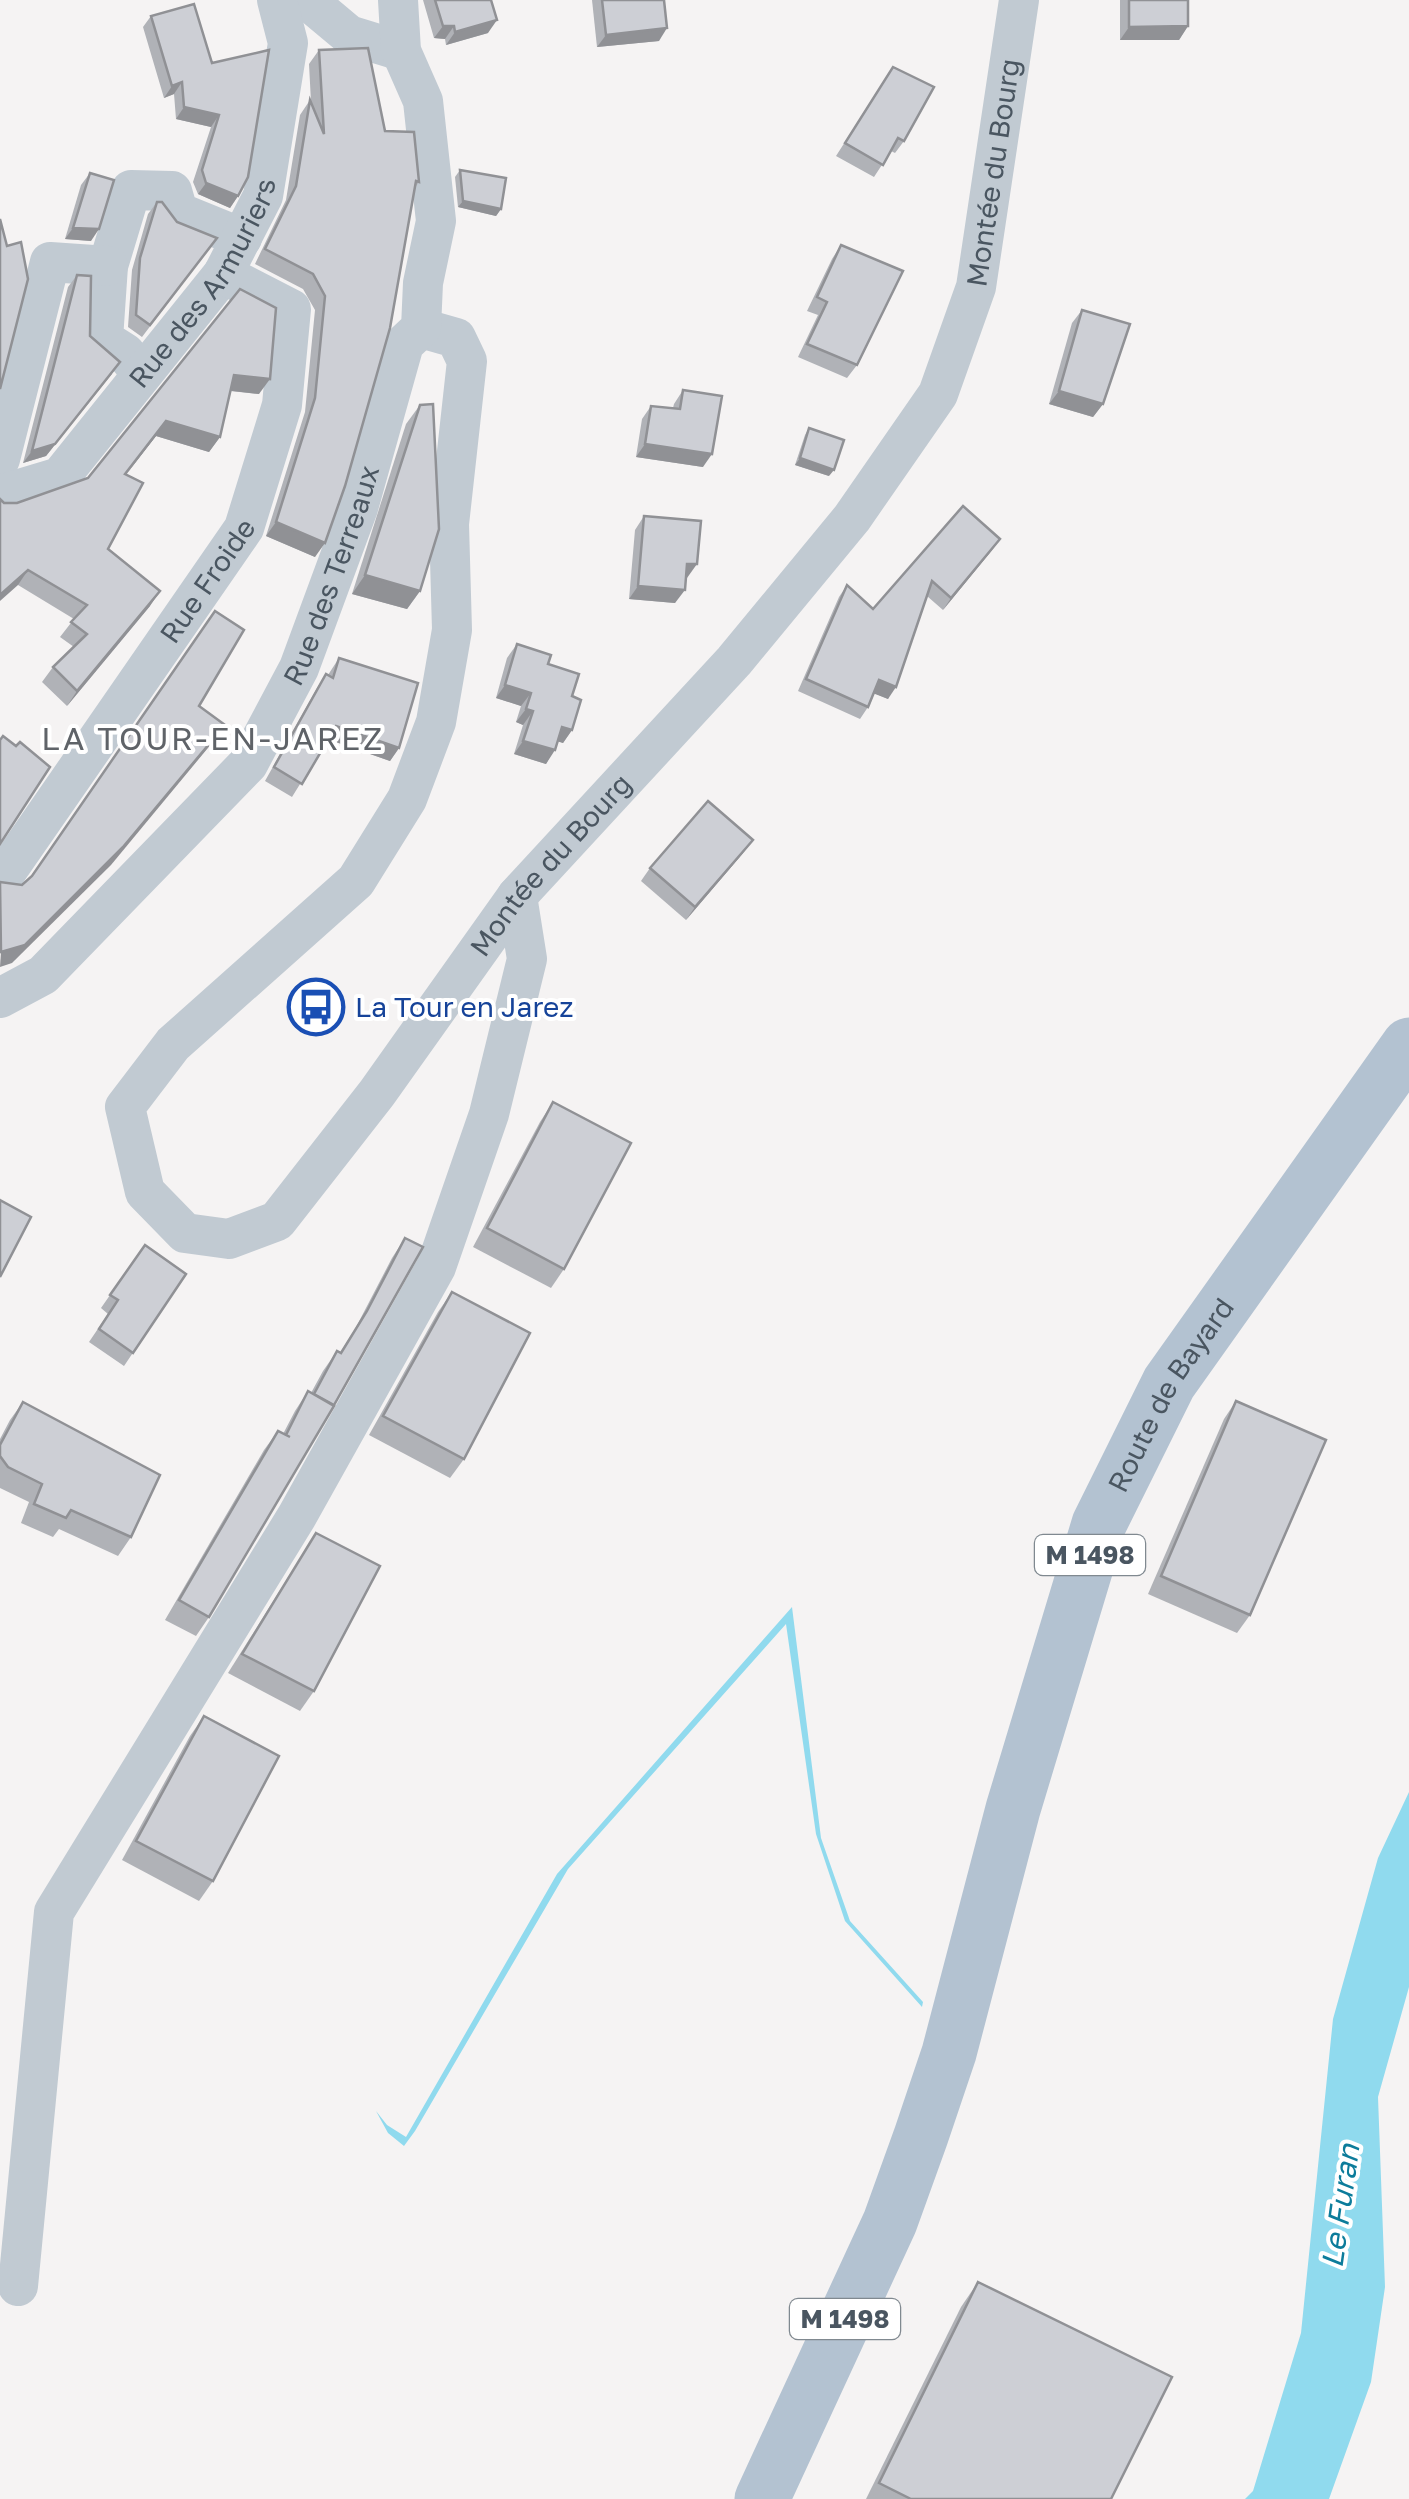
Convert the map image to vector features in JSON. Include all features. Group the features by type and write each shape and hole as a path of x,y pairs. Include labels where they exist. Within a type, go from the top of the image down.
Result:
{"main road":[{"name":"Route de Bayard","path":"762,2499 890,2222 921,2136 950,2052 1013,1808 1099,1524 1169,1382 1409,1045"}],"street":[{"name":"Rue des Armuriers","path":"0,495 60,478 223,274 263,196 288,43 277,0"},
{"path":"307,0 349,35 400,51 398,0"},
{"name":"Montée du Bourg","path":"422,328 456,338 467,361 449,524 452,630 436,722 408,798 356,881 173,1044 125,1107 145,1192 185,1233 229,1239 277,1220 377,1094 517,896 734,661 852,518 938,394 976,287 1019,0"},
{"name":"Rue des Terreaux","path":"0,998 43,975 248,764 299,668 358,508 404,344 422,328 423,283 436,221 423,102 400,51"},
{"path":"142,374 125,354 103,339 108,266 131,190 172,191 178,212 242,238"},
{"path":"2,437 50,262 108,266"},
{"name":"Rue Froide","path":"0,882 244,528 282,405 292,309 223,274"},
{"path":"18,2286 54,1912 297,1516 436,1267 488,1114 527,959 517,896"}],"water":[{"path":"792,1607 821,1838 850,1921 923,2002 922,2007 845,1921 816,1834 786,1624 568,1869 404,2146 388,2133 376,2111 387,2125 406,2137 557,1874"},
{"name":"Le Furan","path":"1409,1792 1409,1987 1378,2097 1385,2287 1371,2382 1329,2499 1245,2499 1253,2491 1301,2333 1333,2019 1378,1858"}],"building":[{"path":"435,0 491,0 497,20 455,32 454,26 443,26"},
{"path":"602,0 664,0 667,28 606,35"},
{"path":"1129,0 1188,0 1188,26 1129,27"},
{"path":"194,4 212,63 269,50 248,177 238,196 206,183 202,170 219,115 184,107 182,82 172,86 151,16"},
{"path":"368,48 385,131 414,132 419,182 416,181 390,328 325,543 276,522 315,398 325,296 313,274 265,249 296,186 310,100 324,134 319,50"},
{"path":"893,67 934,87 904,141 898,138 883,165 845,143"},
{"path":"460,170 506,178 501,209 463,201"},
{"path":"90,173 114,180 99,229 73,228"},
{"path":"157,202 162,202 177,222 217,238 150,325 136,315 140,258"},
{"path":"0,219 7,246 21,242 28,279 0,389"},
{"path":"841,245 903,271 857,365 807,344 827,302 817,297"},
{"path":"77,275 91,276 90,336 120,362 55,444 32,451"},
{"path":"240,289 276,308 270,379 234,375 220,437 166,421 125,474 143,483 108,549 160,591 77,691 53,667 87,634 71,622 87,605 28,570 0,595 0,499 17,503 88,478"},
{"path":"1082,310 1130,324 1103,404 1059,391"},
{"path":"683,390 722,396 712,454 645,444 651,406 680,409"},
{"path":"433,404 439,529 420,591 365,575 420,405"},
{"path":"809,428 844,440 834,470 800,458"},
{"path":"963,506 1000,539 951,598 932,581 896,687 879,680 868,707 806,679 847,585 873,609"},
{"path":"644,516 701,521 697,564 687,564 685,590 638,586"},
{"path":"215,611 244,630 199,706 225,725 123,847 25,945 1,952 0,882 22,885 32,876"},
{"path":"517,644 551,655 548,664 579,674 572,696 581,700 572,730 562,727 555,750 523,741 533,711 526,709 531,693 505,685"},
{"path":"339,658 418,683 399,748 336,726 302,784 274,767 326,674 333,678"},
{"path":"3,736 16,746 20,742 50,767 0,844 0,740"},
{"path":"708,801 753,840 695,907 650,868"},
{"path":"553,1102 631,1143 564,1269 487,1228"},
{"path":"0,1200 31,1217 0,1277"},
{"path":"405,1238 423,1247 334,1405 314,1394 337,1351 341,1353 367,1311"},
{"path":"145,1245 186,1274 133,1353 99,1329 118,1300 110,1295"},
{"path":"452,1292 530,1333 464,1459 383,1416"},
{"path":"308,1391 334,1406 209,1617 179,1600 278,1431 286,1435"},
{"path":"1236,1401 1326,1440 1250,1615 1161,1576"},
{"path":"23,1402 160,1475 131,1537 71,1510 66,1518 34,1504 42,1484 8,1467 0,1456 0,1445"},
{"path":"316,1533 380,1566 314,1691 242,1654"},
{"path":"204,1716 279,1756 213,1881 136,1841"},
{"path":"978,2282 1172,2377 1111,2499 911,2499 879,2483"}],"place":[{"name":"La Tour en Jarez","path":"316,1007"}],"district":[{"name":"LA TOUR-EN-JAREZ","path":"213,739"}]}
